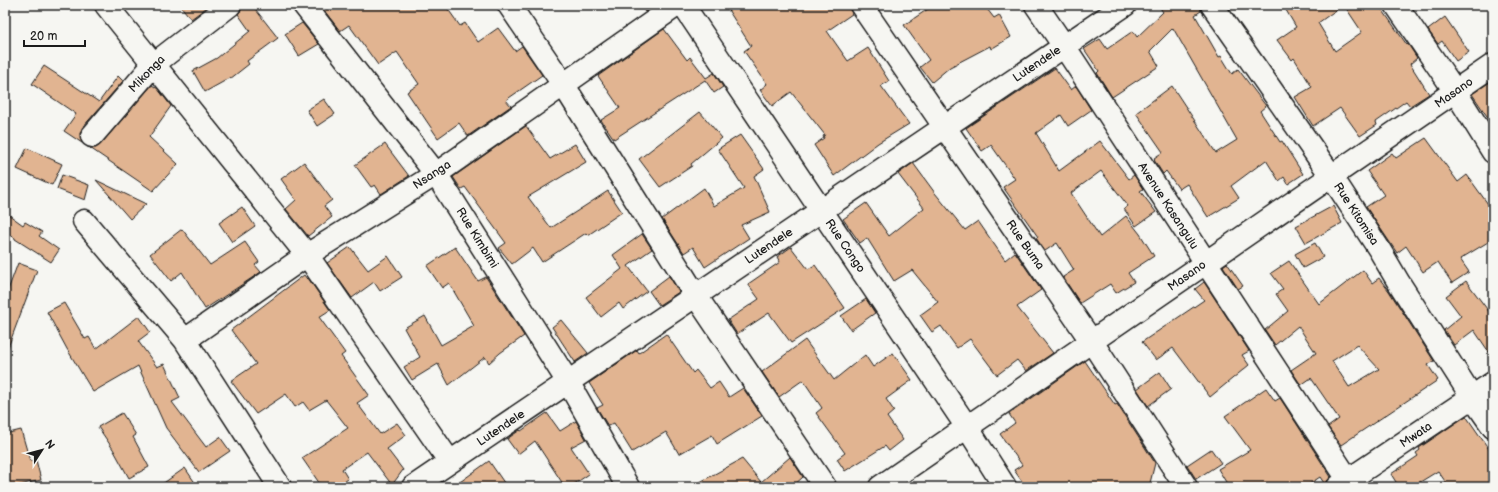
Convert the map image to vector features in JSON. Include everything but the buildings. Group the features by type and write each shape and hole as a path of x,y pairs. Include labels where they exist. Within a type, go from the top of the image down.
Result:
{"street":[{"path":"106,5 307,255 450,462"},
{"name":"Mikonga","path":"92,136 154,64 230,5"},
{"name":"Rue Kimbimi","path":"304,5 436,174 568,382 628,487"},
{"path":"509,5 563,84 696,296 825,487"},
{"name":"Nsanga","path":"185,340 307,255 436,174 677,5"},
{"name":"Rue Congo","path":"684,5 967,427 1005,487"},
{"name":"Rue Buma","path":"861,5 1092,342 1186,487"},
{"name":"Avenue Kasangulu","path":"1036,5 1206,263 1346,485"},
{"name":"Lutendele","path":"413,487 1125,5"},
{"name":"Rue Kitomisa","path":"1212,5 1332,176 1472,397 1493,427"},
{"path":"1396,5 1455,91 1493,152"},
{"name":"Masano","path":"880,487 1493,66"},
{"path":"84,221 185,340 280,487"},
{"name":"Mwata","path":"1346,485 1493,383"}]}
